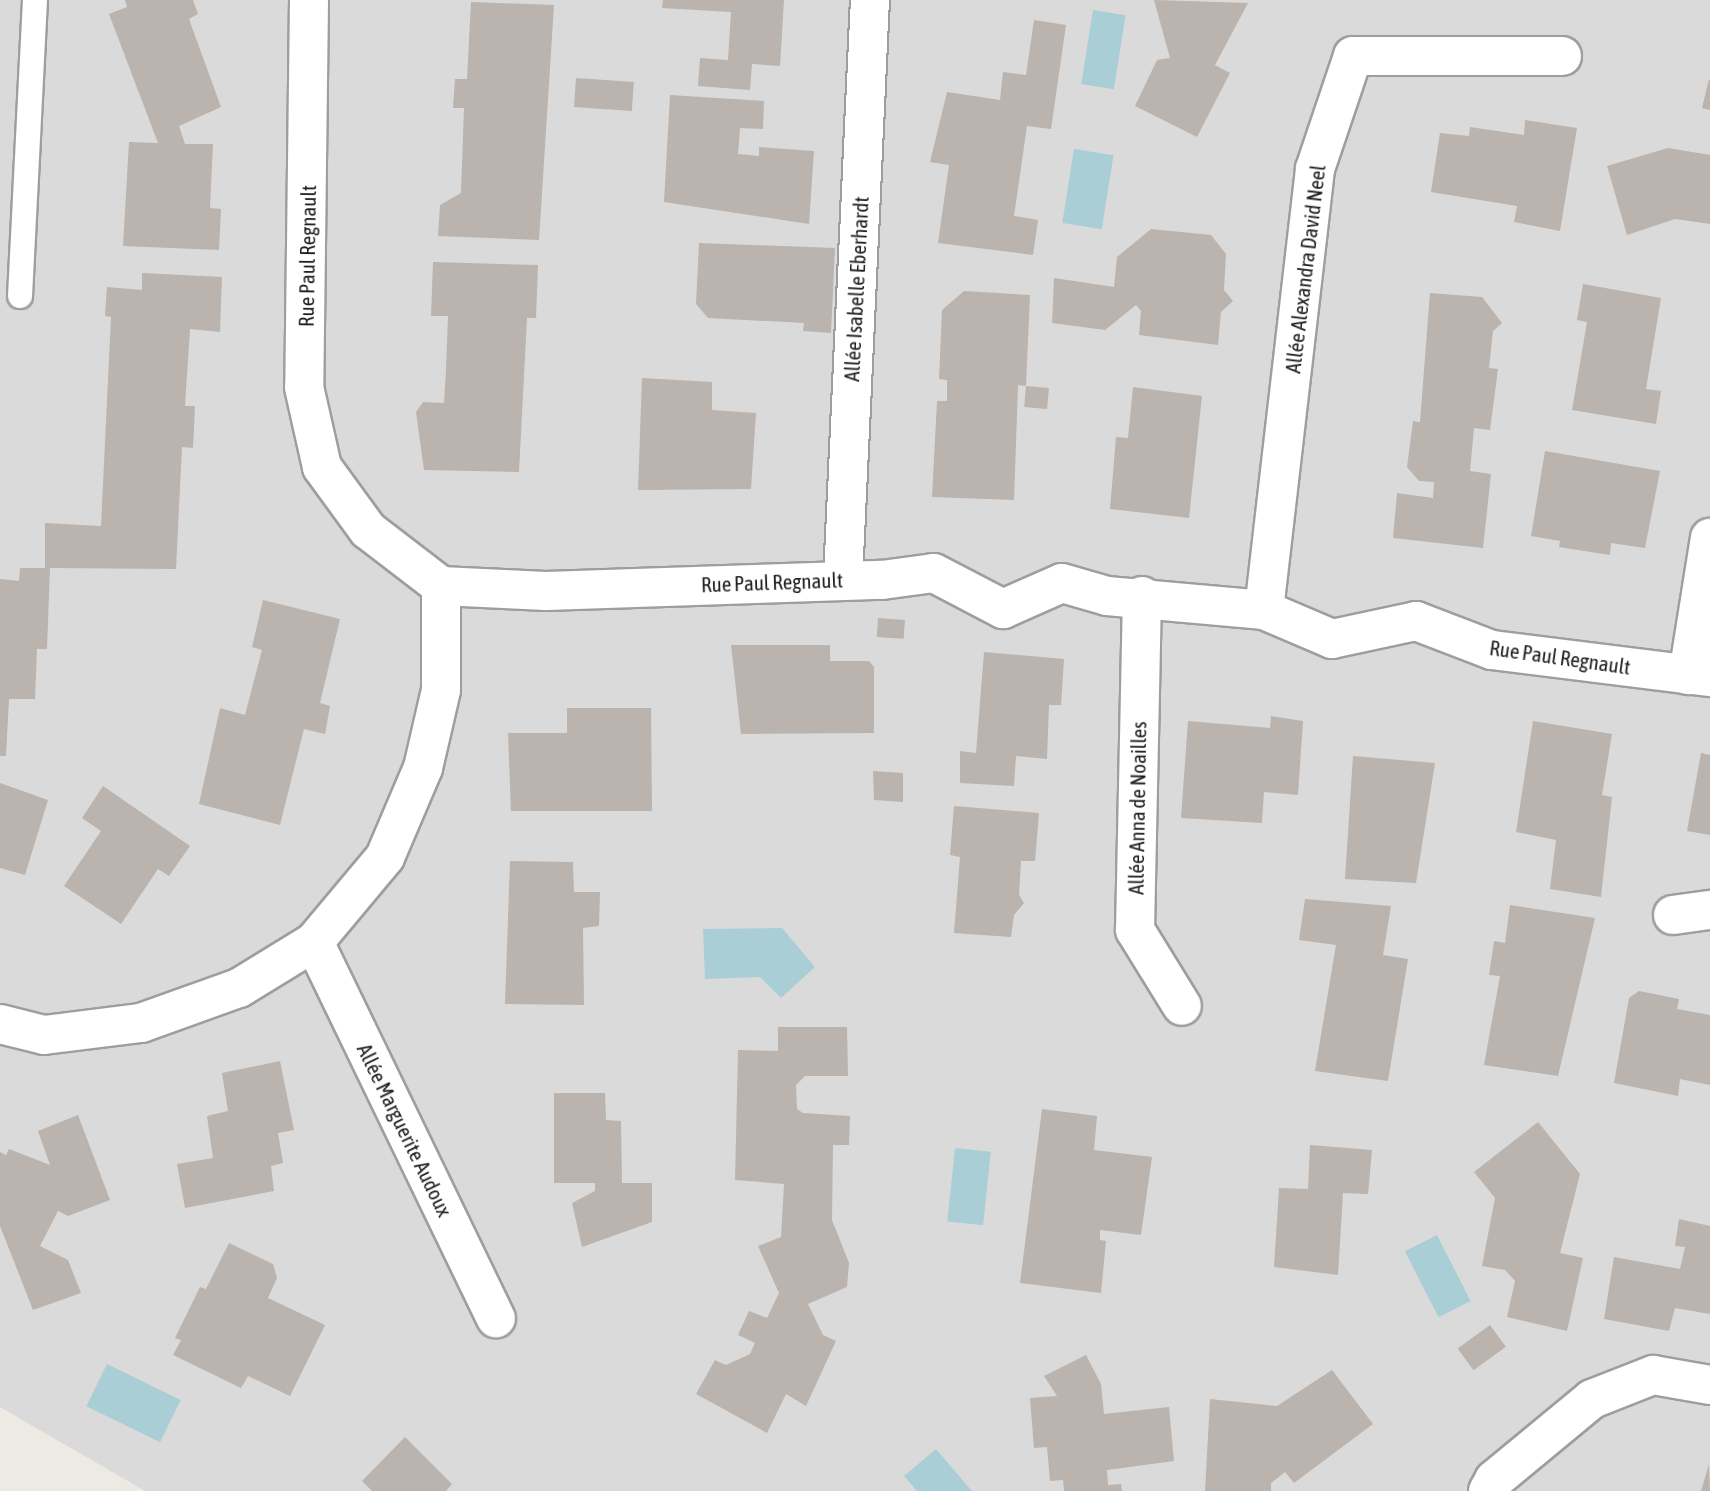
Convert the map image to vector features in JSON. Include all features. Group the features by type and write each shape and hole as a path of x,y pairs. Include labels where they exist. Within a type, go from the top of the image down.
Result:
{"street":[{"name":"Rue Paul Regnault","path":"309,0 304,387 322,467 368,530 441,586 546,591 934,573 1003,609 1062,583 1107,596 1142,596 1264,610 1332,639 1416,621 1492,650 1699,676"},
{"name":"Allée Isabelle Eberhardt","path":"843,578 870,0"},
{"name":"Allée Alexandra David Neel","path":"1264,610 1315,169 1353,56 1562,56"},
{"path":"1699,676 1710,538"},
{"path":"0,1024 44,1035 141,1023 239,988 314,942 385,857 423,768 441,690 441,586"},
{"name":"Allée Anna de Noailles","path":"1142,596 1135,930 1182,1006"},
{"path":"1672,915 1710,910"},
{"name":"Allée Marguerite Audoux","path":"314,942 496,1318"},
{"path":"1488,1491 1494,1480 1592,1399 1653,1376 1710,1385"}],"lane":[{"path":"20,296 36,0"}],"shaded area":[{"path":"0,0 1710,0 1710,1491 145,1491 0,1407"}],"water":[{"path":"1093,10 1126,15 1114,89 1081,84"},
{"path":"1074,149 1114,155 1102,229 1062,223"},
{"path":"782,928 815,967 781,998 760,977 705,979 703,929"},
{"path":"955,1148 991,1152 983,1225 947,1222"},
{"path":"1437,1235 1471,1301 1439,1317 1405,1251"},
{"path":"107,1364 181,1400 160,1442 86,1406"},
{"path":"936,1449 972,1491 917,1491 904,1476"}],"building":[{"path":"125,0 193,0 198,14 189,19 221,107 179,126 185,144 213,144 210,208 221,209 219,250 123,246 129,142 158,143 109,14 127,7"},
{"path":"663,0 784,0 780,66 752,64 750,90 698,86 700,58 728,60 731,12 662,8"},
{"path":"1154,0 1248,3 1215,65 1230,73 1197,137 1135,106 1157,60 1170,58"},
{"path":"471,2 554,5 539,240 438,236 440,205 461,193 464,108 453,108 455,79 467,79"},
{"path":"1034,20 1066,25 1051,129 1027,126 1014,216 1038,220 1033,255 938,243 949,165 930,162 947,92 1000,100 1003,72 1026,75"},
{"path":"576,78 634,82 632,111 574,107"},
{"path":"1710,80 1710,110 1702,108"},
{"path":"670,95 764,101 763,129 740,128 738,154 759,156 759,147 814,151 809,224 664,202"},
{"path":"1525,120 1577,128 1560,231 1514,222 1517,206 1431,192 1440,133 1469,136 1470,127 1524,135"},
{"path":"1668,148 1710,155 1710,224 1675,219 1627,235 1607,166"},
{"path":"1151,229 1211,235 1226,254 1224,290 1233,301 1221,312 1218,345 1139,335 1141,311 1136,305 1105,330 1052,323 1054,278 1114,287 1117,257"},
{"path":"699,243 835,248 831,333 803,331 804,323 708,318 696,304"},
{"path":"433,262 538,265 536,318 527,318 519,472 424,470 416,412 423,402 444,403 446,369 448,316 431,316"},
{"path":"142,273 222,277 220,332 190,329 185,406 195,406 193,448 182,447 176,569 50,568 47,649 37,649 35,699 9,699 6,756 0,756 0,579 19,581 20,568 45,568 45,523 101,526 111,317 105,316 107,287 142,290"},
{"path":"1583,284 1661,298 1646,389 1661,391 1656,424 1572,410 1587,322 1577,320"},
{"path":"964,291 1030,295 1026,386 1018,385 1014,500 932,497 937,401 947,401 947,380 939,379 942,310"},
{"path":"1430,293 1482,297 1502,323 1493,331 1489,368 1498,369 1490,430 1474,428 1470,471 1491,474 1483,548 1393,538 1397,493 1433,498 1434,482 1419,481 1407,467 1413,421 1420,422"},
{"path":"642,378 712,382 712,410 756,413 751,489 638,490"},
{"path":"1026,386 1049,388 1047,409 1024,407"},
{"path":"1133,387 1202,396 1189,518 1110,509 1116,437 1128,438"},
{"path":"1545,451 1660,471 1645,548 1611,543 1610,555 1559,547 1560,541 1531,536"},
{"path":"263,600 340,619 320,703 330,706 325,734 304,729 280,825 199,804 220,708 245,715 262,650 252,647"},
{"path":"878,618 905,620 904,639 877,637"},
{"path":"731,645 830,645 830,661 869,661 874,667 874,733 741,734"},
{"path":"984,652 1064,659 1061,705 1049,705 1047,759 1016,756 1014,786 960,783 960,751 976,753"},
{"path":"567,708 651,708 652,811 511,811 508,733 567,733"},
{"path":"1271,716 1303,721 1298,795 1264,792 1262,823 1181,818 1188,721 1270,728"},
{"path":"1533,721 1612,734 1602,795 1612,797 1601,897 1550,889 1556,840 1516,832"},
{"path":"1701,753 1710,755 1710,835 1687,831"},
{"path":"1353,756 1435,763 1416,883 1345,879"},
{"path":"873,771 903,773 903,802 874,800"},
{"path":"0,783 48,800 25,875 0,868"},
{"path":"103,786 190,846 169,876 158,869 121,924 64,886 101,831 82,818"},
{"path":"954,806 1039,813 1035,861 1021,861 1019,895 1024,903 1014,915 1011,937 954,933 960,857 950,855"},
{"path":"510,861 573,862 574,892 600,892 599,926 583,928 584,1005 505,1004"},
{"path":"1305,899 1391,906 1383,955 1408,959 1388,1081 1315,1071 1336,945 1299,940"},
{"path":"1510,905 1595,918 1558,1076 1484,1065 1500,976 1489,975 1494,941 1505,943"},
{"path":"1639,991 1679,999 1677,1009 1710,1015 1710,1085 1680,1079 1678,1096 1614,1083 1629,998"},
{"path":"778,1027 847,1027 848,1076 805,1076 796,1085 797,1109 803,1113 850,1116 849,1145 833,1145 832,1220 849,1263 847,1287 808,1304 823,1335 836,1341 806,1406 786,1394 767,1433 696,1394 715,1360 726,1365 750,1354 755,1343 738,1335 749,1311 767,1318 779,1293 758,1246 781,1237 784,1184 735,1180 738,1050 778,1051"},
{"path":"280,1061 294,1130 278,1133 283,1163 271,1166 274,1191 185,1208 177,1164 213,1158 207,1116 228,1111 222,1073"},
{"path":"554,1093 605,1093 606,1120 621,1121 622,1183 652,1183 652,1222 582,1247 572,1203 595,1191 595,1183 554,1183"},
{"path":"1042,1109 1097,1116 1094,1150 1152,1157 1141,1235 1100,1230 1100,1240 1106,1241 1101,1293 1020,1283"},
{"path":"78,1115 110,1200 68,1216 58,1211 40,1246 68,1260 81,1293 33,1310 0,1226 0,1152 6,1155 9,1149 50,1165 38,1131"},
{"path":"1538,1122 1580,1174 1560,1253 1583,1258 1567,1331 1507,1317 1515,1281 1505,1270 1482,1266 1495,1198 1474,1172"},
{"path":"1310,1145 1372,1150 1368,1194 1343,1193 1338,1275 1274,1267 1279,1188 1308,1189"},
{"path":"1679,1219 1710,1226 1710,1314 1675,1308 1669,1331 1604,1319 1614,1257 1680,1269 1685,1247 1675,1246"},
{"path":"229,1243 273,1264 277,1278 268,1298 325,1325 290,1396 248,1376 241,1388 173,1355 181,1340 175,1338 200,1287 206,1289"},
{"path":"1490,1325 1506,1347 1474,1370 1458,1349"},
{"path":"1086,1355 1101,1384 1104,1414 1169,1407 1174,1461 1107,1470 1108,1485 1121,1484 1122,1491 1064,1491 1063,1480 1050,1481 1047,1447 1034,1448 1030,1398 1057,1396 1044,1376"},
{"path":"1332,1370 1373,1424 1294,1483 1285,1472 1271,1483 1271,1491 1205,1491 1210,1399 1277,1406"},
{"path":"405,1437 452,1484 446,1491 372,1491 362,1481"},
{"path":"1709,1464 1710,1491 1701,1491"}]}
